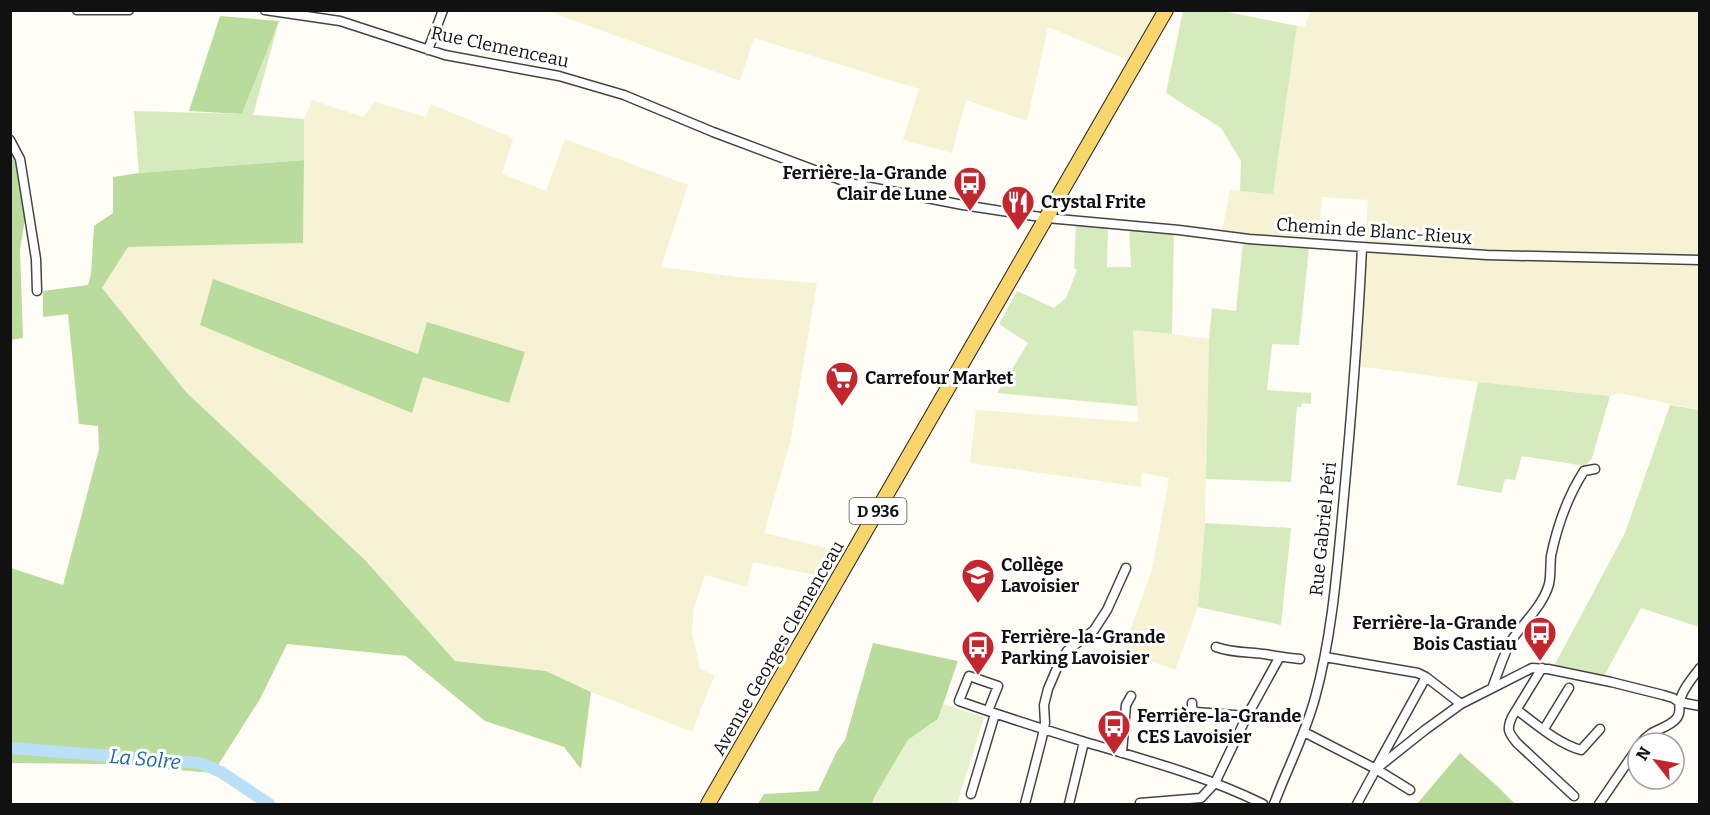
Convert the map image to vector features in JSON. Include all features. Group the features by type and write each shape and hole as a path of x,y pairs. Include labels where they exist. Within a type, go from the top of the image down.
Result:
{"main road":[{"name":"Avenue Georges Clemenceau","path":"708,804 1166,10"}],"street":[{"path":"77,10 129,10"},
{"name":"Rue Clemenceau","path":"265,10 340,21 428,50 493,65 559,76 624,95 713,132 849,183 963,205 1047,218"},
{"path":"428,50 442,10"},
{"path":"10,140 20,159 36,259 37,291"},
{"name":"Chemin de Blanc-Rieux","path":"1047,218 1362,248 1487,255 1700,260"},
{"name":"Rue Gabriel Péri","path":"1275,804 1305,732 1324,657 1332,610 1359,316 1362,248"},
{"path":"1491,688 1511,642 1545,593 1549,583 1551,557 1567,504 1584,471 1595,469"},
{"path":"1025,804 1044,729 1044,705 1048,689 1067,651 1094,630 1107,610 1126,568"},
{"path":"1216,647 1228,652 1300,659"},
{"path":"1324,657 1418,673 1461,705"},
{"path":"1140,803 1201,798 1215,783 1247,716 1279,658"},
{"path":"1376,769 1461,705 1532,668 1611,682 1700,706"},
{"path":"1542,668 1508,726 1510,734 1517,743 1574,796"},
{"path":"1653,731 1674,721 1680,711 1679,702 1689,681 1700,668"},
{"path":"971,794 992,713 998,686 969,676 959,701 992,713 1215,783 1263,804"},
{"path":"1357,804 1426,677"},
{"path":"1544,729 1569,688"},
{"path":"1122,753 1126,705 1131,696"},
{"path":"1192,704 1192,709 1196,712 1247,716"},
{"path":"1517,710 1544,729 1581,750 1600,729"},
{"path":"1305,732 1376,769 1410,790"},
{"path":"1069,804 1084,742"},
{"path":"1599,804 1626,764"}],"shaded area":[{"path":"552,10 1156,11 1128,60 1048,27 1027,121 966,100 952,153 903,140 919,89 754,38 740,81 551,12"},
{"path":"1310,11 1699,11 1699,410 1619,393 1610,396 1357,366 1368,200 1322,197 1318,242 1222,231 1230,190 1273,193 1297,26 1305,27"},
{"path":"312,100 363,117 375,102 426,117 431,104 513,138 502,174 546,191 565,139 688,185 661,267 738,277 817,283 790,443 764,533 844,552 829,578 753,562 747,587 705,575 694,608 692,632 700,668 714,676 692,732 591,692 546,671 455,661 365,560 186,392 102,288 128,247 303,243 304,119"},
{"path":"1132,329 1209,339 1205,523 1198,607 1175,670 1123,650 1152,570 1169,478 1142,473 1141,487 970,463 976,410 1138,422"}],"green space":[{"path":"1183,11 1223,11 1297,26 1273,194 1240,191 1241,161 1221,128 1166,93"},
{"path":"220,16 279,21 242,114 189,111"},
{"path":"279,21 253,115 304,119 304,160 139,173 134,111 242,114"},
{"path":"10,150 25,186 27,206 20,250 23,338 11,340"},
{"path":"304,160 303,243 128,247 102,288 186,392 365,560 455,661 546,671 591,692 581,769 564,747 485,721 406,656 287,644 260,699 213,773 108,764 11,763 11,568 63,585 99,449 98,426 79,424 68,314 43,317 43,291 88,285 91,274 94,226 113,213 113,177"},
{"path":"1076,225 1108,228 1107,267 1131,267 1129,228 1174,233 1172,334 1133,330 1137,406 997,393 1028,343 999,324 1017,291 1054,308 1066,298 1077,270 1074,268"},
{"path":"1243,242 1309,247 1299,345 1272,344 1267,390 1311,393 1311,404 1302,403 1301,407 1297,407 1291,482 1206,479 1209,339 1212,308 1236,311"},
{"path":"213,279 418,354 427,322 525,352 509,403 423,377 412,413 200,325"},
{"path":"1478,382 1610,396 1592,458 1585,466 1522,456 1515,480 1505,479 1501,493 1457,485"},
{"path":"1670,405 1699,410 1699,627 1641,608 1604,676 1554,666 1625,533"},
{"path":"1205,523 1291,528 1281,625 1198,607"},
{"path":"873,643 958,661 938,719 908,740 872,804 758,804 764,794 818,791 837,751 845,740"},
{"path":"943,704 984,717 957,804 872,804 908,740 938,719"},
{"path":"1460,753 1497,786 1515,804 1417,804"}],"waterway":[{"name":"La Solre","path":"10,748 200,763 221,772 269,804"}],"place":[{"name":"Ferrière-la-Grande Clair de Lune","path":"970,212"},
{"name":"Crystal Frite","path":"1018,231"},
{"name":"Carrefour Market","path":"842,407"},
{"name":"Collège Lavoisier","path":"978,604"},
{"name":"Ferrière-la-Grande Bois Castiau","path":"1540,662"},
{"name":"Ferrière-la-Grande Parking Lavoisier","path":"978,676"},
{"name":"Ferrière-la-Grande CES Lavoisier","path":"1114,755"}]}
